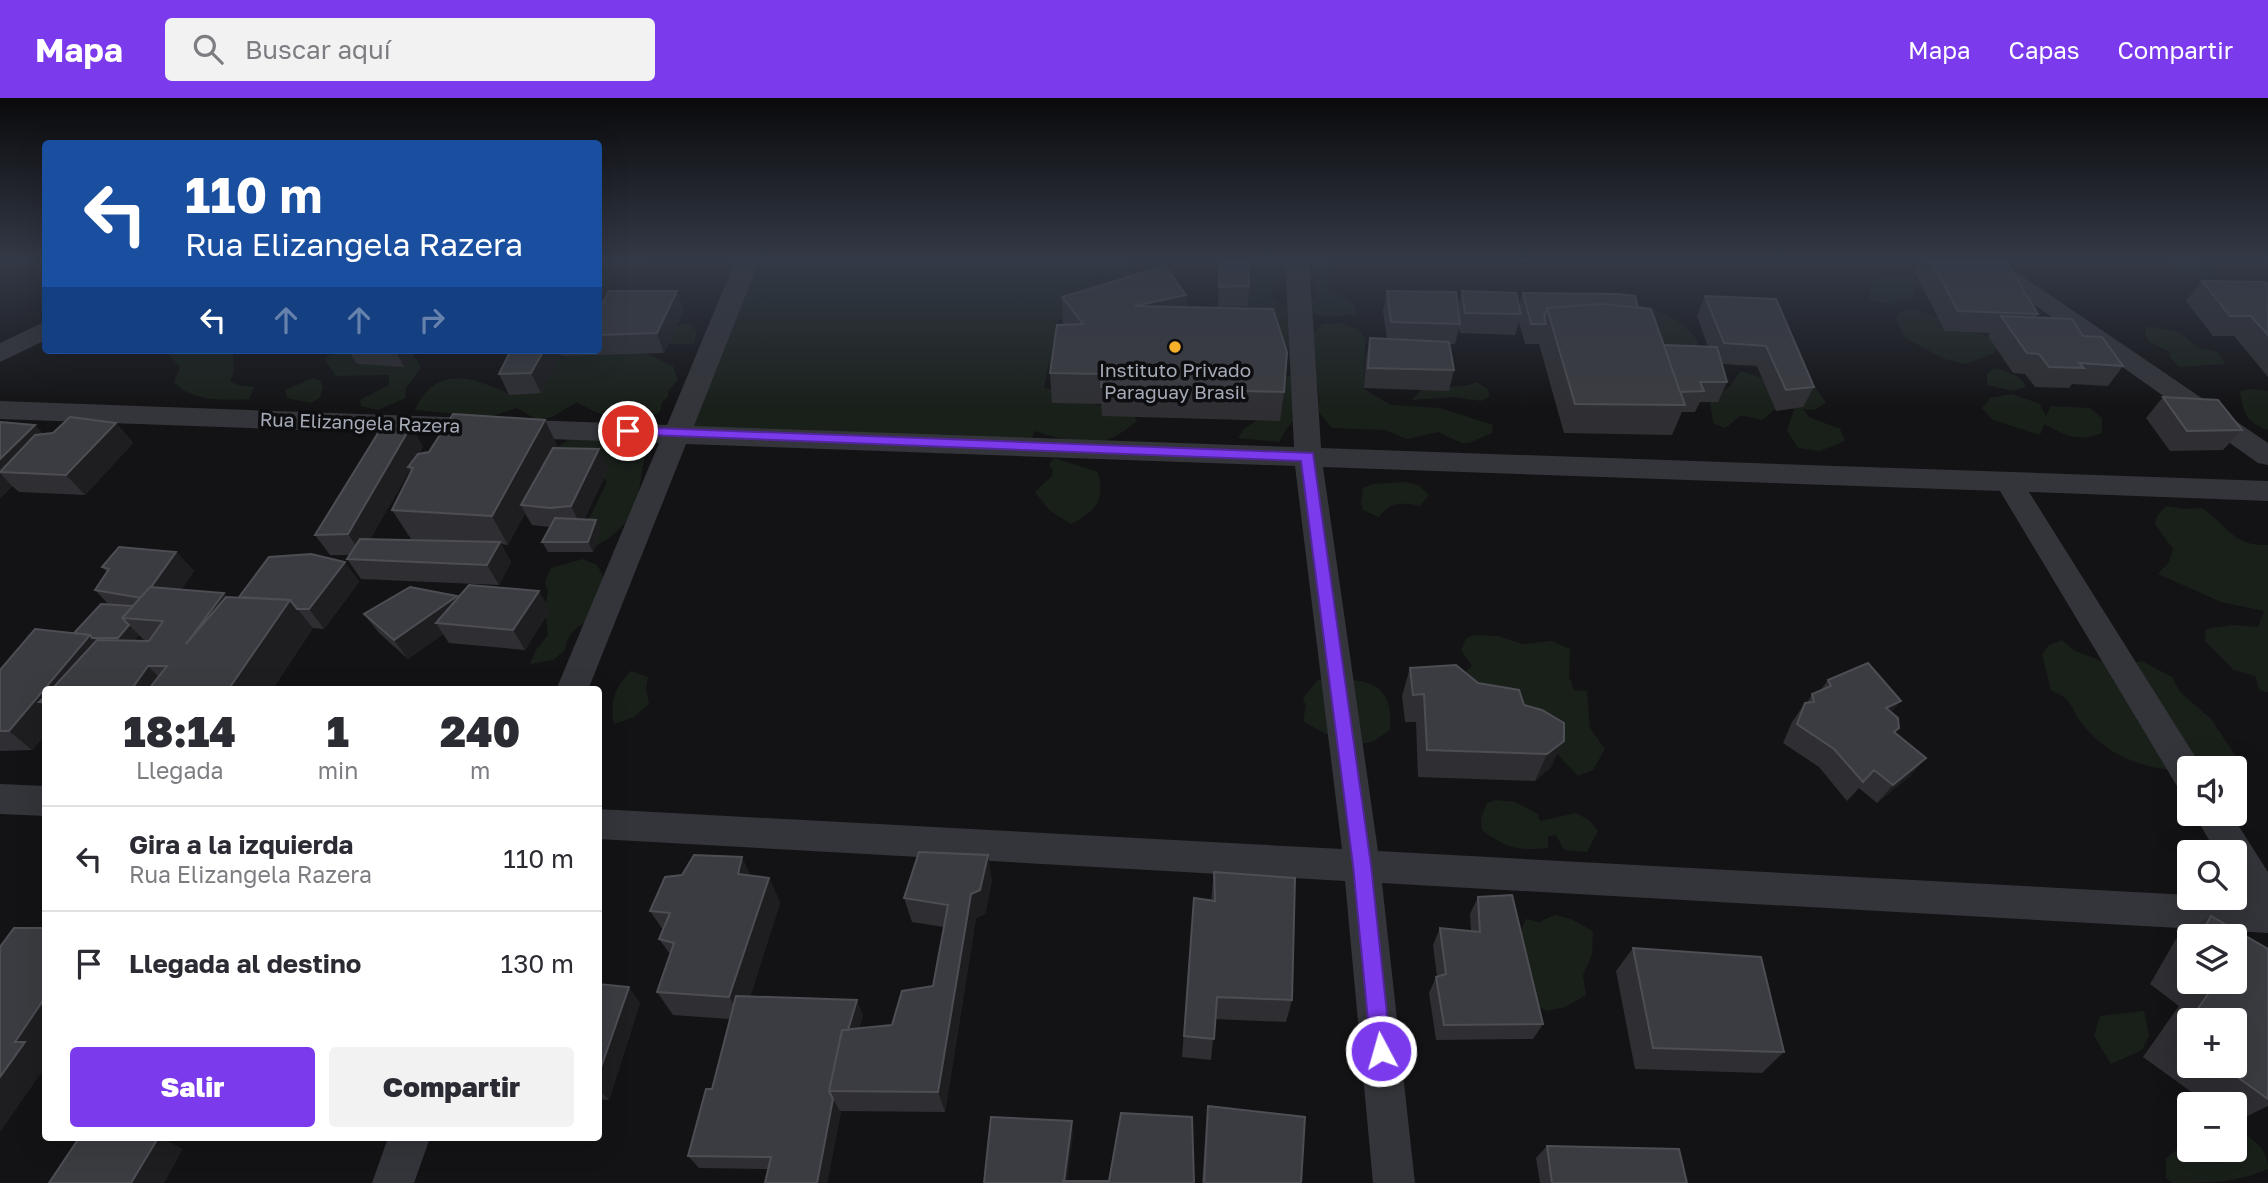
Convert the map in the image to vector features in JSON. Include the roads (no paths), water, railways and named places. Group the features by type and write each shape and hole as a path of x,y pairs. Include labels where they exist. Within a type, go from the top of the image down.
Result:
{"street":[{"path":"574,686 727,310"},
{"path":"1300,310 1308,457 1362,865 1394,1183"},
{"path":"2056,310 2268,456"},
{"path":"0,354 42,331"},
{"name":"Rua Elizangela Razera","path":"0,411 2268,491"},
{"path":"2008,481 2177,756"},
{"path":"0,799 42,801"},
{"path":"602,824 2268,916"},
{"path":"2219,826 2268,904"},
{"path":"393,1183 408,1141"}],"place":[{"name":"Instituto Privado Paraguay Brasil","path":"1175,347"}]}
